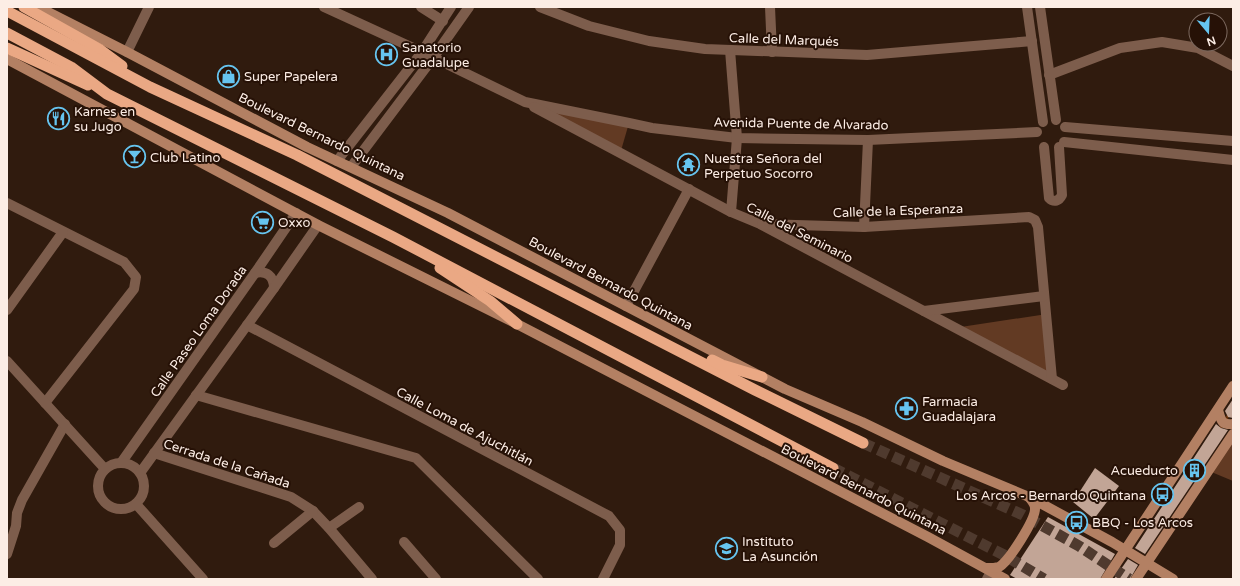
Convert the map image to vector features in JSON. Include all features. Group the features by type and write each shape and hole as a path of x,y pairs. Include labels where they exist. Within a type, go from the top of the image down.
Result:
{"highway":[{"path":"24,7 99,49 150,87"},
{"path":"7,11 150,87 297,155 748,387 863,443"},
{"name":"Boulevard Bernardo Quintana","path":"7,33 71,67 107,94 393,237 833,468"},
{"path":"7,48 107,94"},
{"path":"393,237 490,302 517,324"},
{"path":"548,284 566,287 722,365 762,377"}],"main road":[{"name":"Boulevard Bernardo Quintana","path":"38,7 307,147 448,214 785,389 862,422 943,461 1029,497 1094,532 1125,551 1148,562 1173,579"},
{"name":"Boulevard Bernardo Quintana","path":"7,59 318,225 517,324 988,573 1005,579"},
{"path":"1106,579 1233,386"},
{"path":"1218,410 1221,420 1227,424 1233,424"},
{"path":"1136,579 1233,434"},
{"path":"988,573 998,568 1005,561 1017,546 1035,515 1035,506 1029,497"}],"street":[{"path":"127,52 149,7"},
{"name":"Avenida Puente de Alvarado","path":"324,7 525,102 629,122 652,128 737,138 868,140 1037,132"},
{"path":"421,7 443,21"},
{"path":"337,161 422,52 451,7"},
{"path":"351,167 433,58 469,7"},
{"name":"Calle del Marqués","path":"540,7 588,26 649,41 705,49 867,55 1032,41"},
{"path":"770,7 772,52"},
{"path":"1027,7 1043,122"},
{"path":"1040,7 1056,120"},
{"path":"1049,75 1120,48 1162,42 1198,48 1233,66"},
{"path":"730,50 737,138 732,212"},
{"name":"Calle del Seminario","path":"525,102 620,154 732,212 760,224 1063,385"},
{"path":"1065,127 1066,137 1062,145 1062,195 1060,199 1052,201 1049,198 1044,147 1037,138 1038,128 1047,120 1056,120 1065,127 1233,141"},
{"path":"1171,154 1176,136"},
{"path":"864,227 868,140"},
{"path":"1044,147 1054,149 1062,145 1233,160"},
{"path":"626,306 689,190"},
{"path":"7,203 124,262 136,277 134,289 45,403"},
{"name":"Calle Paseo Loma Dorada","path":"121,463 255,273 296,212"},
{"name":"Calle de la Esperanza","path":"760,224 864,227 1029,217 1035,220 1038,227 1044,296"},
{"path":"140,473 318,225"},
{"path":"7,310 63,232"},
{"path":"255,273 265,272 270,275 273,279 274,288"},
{"path":"924,311 1044,296 1052,379"},
{"name":"Calle Loma de Ajuchitlán","path":"246,325 608,516 620,530 620,545 603,579"},
{"path":"7,361 105,469"},
{"path":"196,394 416,458 538,579"},
{"path":"7,554 16,526 17,513 22,500 65,424"},
{"name":"Cerrada de la Cañada","path":"154,453 291,497 313,511 330,528 372,579"},
{"path":"121,463 132,466 140,473 143,480 144,489 136,504 129,508 121,509 113,508 106,504 98,491 98,483 100,476 105,469 121,463"},
{"path":"136,504 203,579"},
{"path":"330,528 359,506"},
{"path":"274,543 313,511"},
{"path":"404,542 434,578"}],"shaded area":[{"path":"525,102 629,123 620,154"},
{"path":"1047,314 1052,379 954,328"},
{"path":"1233,434 1233,481 1209,471"}],"building":[{"path":"1233,399 1233,418 1228,417 1225,411"},
{"path":"1216,424 1221,428 1228,430 1145,554 1135,548"},
{"path":"1095,468 1119,486 1094,519 1073,502"},
{"path":"1048,517 1115,554 1100,579 1017,579 1010,575"},
{"path":"1128,559 1138,565 1130,579 1114,579"}],"waterway":[{"path":"1219,430 1233,408"}],"tunnel":[{"path":"863,443 1023,515 1079,546 1129,579"},
{"path":"833,468 1004,555 1044,579"}],"place":[{"name":"Sanatorio Guadalupe","path":"387,54"},
{"name":"Super Papelera","path":"229,76"},
{"name":"Karnes en su Jugo","path":"58,118"},
{"name":"Club Latino","path":"135,157"},
{"name":"Nuestra Señora del Perpetuo Socorro","path":"689,165"},
{"name":"Oxxo","path":"262,222"},
{"name":"Farmacia Guadalajara","path":"907,408"},
{"name":"Acueducto","path":"1194,470"},
{"name":"Los Arcos - Bernardo Quintana","path":"1162,495"},
{"name":"BBQ - Los Arcos","path":"1076,522"},
{"name":"Instituto La Asunción","path":"726,548"}]}
